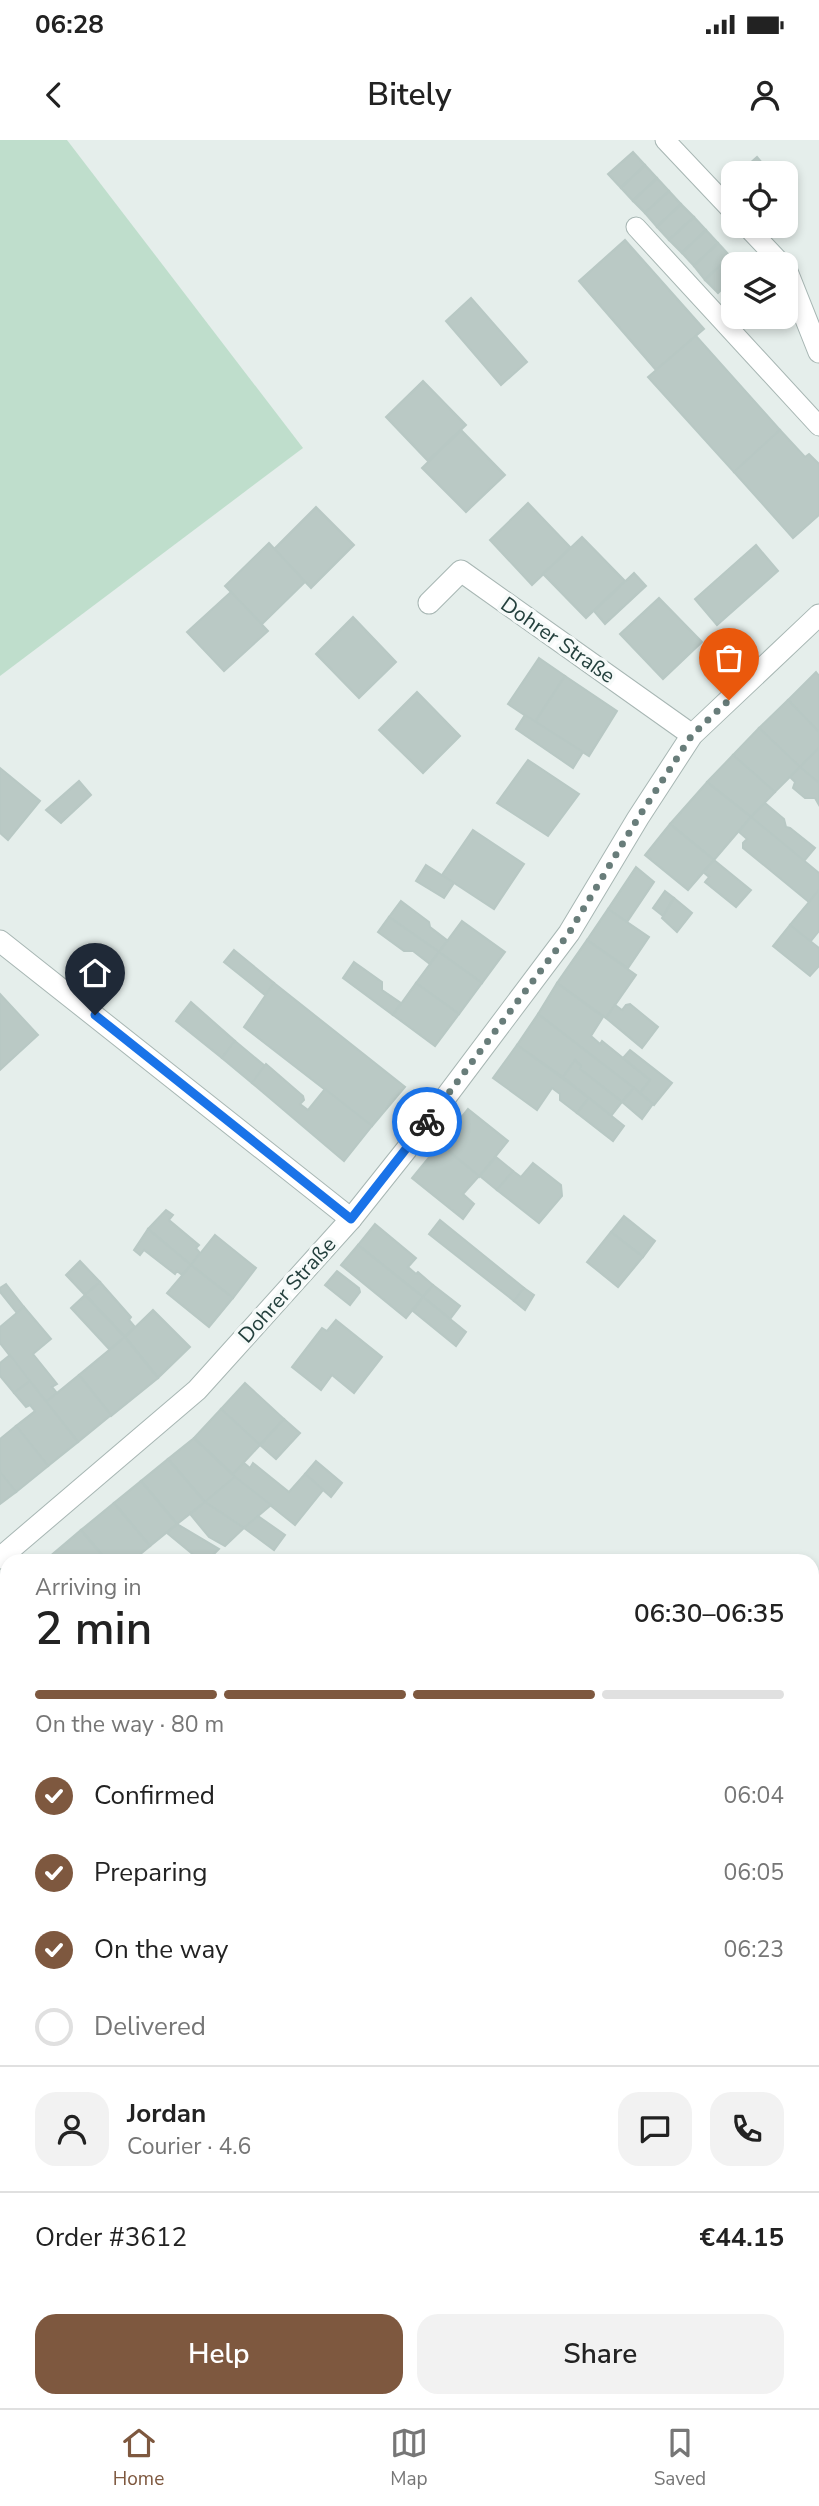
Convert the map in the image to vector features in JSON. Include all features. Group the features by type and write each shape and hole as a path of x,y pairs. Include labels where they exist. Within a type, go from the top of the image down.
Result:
{"street":[{"path":"798,299 819,352"},
{"name":"Dohrer Straße","path":"429,603 461,571 692,735"},
{"name":"Dohrer Straße","path":"5,1554 197,1390 351,1219 407,1150 569,933 692,735 819,615"},
{"path":"0,941 351,1219"}],"lane":[{"path":"665,140 721,199"},
{"path":"636,227 819,426"},
{"path":"757,238 771,252"}],"green space":[{"path":"0,140 67,140 303,448 0,676"}],"building":[{"path":"633,152 645,165 621,188 608,174"},
{"path":"645,165 657,178 633,201 621,188"},
{"path":"657,178 669,191 645,213 633,201"},
{"path":"669,191 681,204 657,227 645,213"},
{"path":"681,204 694,217 669,240 657,227"},
{"path":"694,217 706,230 682,253 669,240"},
{"path":"706,230 718,243 694,266 682,253"},
{"path":"625,240 704,329 656,370 579,281"},
{"path":"718,243 726,252 721,252 721,265 705,280 694,266"},
{"path":"721,265 721,290 718,293 705,280"},
{"path":"471,298 527,362 501,385 446,321"},
{"path":"696,336 780,430 734,472 648,377"},
{"path":"423,381 466,425 428,461 386,417"},
{"path":"461,430 505,475 466,512 422,468"},
{"path":"780,430 805,457 809,454 819,464 819,515 793,538 734,472"},
{"path":"528,503 571,548 532,585 490,540"},
{"path":"316,507 354,545 311,588 274,549"},
{"path":"582,537 625,581 586,618 543,574"},
{"path":"269,543 305,582 262,624 225,586"},
{"path":"756,545 778,571 717,625 695,599"},
{"path":"634,573 646,586 605,624 594,611"},
{"path":"231,592 268,631 224,671 187,632"},
{"path":"659,598 702,642 663,679 620,634"},
{"path":"353,617 396,662 359,698 316,654"},
{"path":"539,658 565,676 535,722 508,704"},
{"path":"816,672 819,676 819,732 788,700"},
{"path":"565,676 617,711 589,756 535,722"},
{"path":"417,692 460,736 423,773 379,730"},
{"path":"788,700 819,732 819,748 800,767 759,728"},
{"path":"525,715 583,752 573,768 516,729"},
{"path":"759,728 800,767 775,792 733,755"},
{"path":"819,748 819,783 800,767"},
{"path":"733,755 775,792 751,817 707,782"},
{"path":"528,760 579,794 548,836 497,803"},
{"path":"800,767 819,783 819,805 815,798 805,798 793,788 795,782 790,777"},
{"path":"0,768 40,801 8,840 0,833"},
{"path":"79,781 91,795 61,823 46,810"},
{"path":"707,782 751,817 714,860 670,824"},
{"path":"765,803 784,819 786,827 815,848 804,861 751,817"},
{"path":"751,817 819,873 819,890 809,902 743,848 747,839 739,832"},
{"path":"670,824 714,860 688,890 645,855"},
{"path":"473,830 524,864 494,909 442,875"},
{"path":"714,860 751,890 736,907 705,882 709,877 703,872"},
{"path":"426,865 454,883 444,898 416,881"},
{"path":"636,867 654,882 627,922 608,909"},
{"path":"819,890 819,931 810,942 790,925"},
{"path":"665,891 674,898 663,916 653,908"},
{"path":"674,898 692,913 677,932 662,918"},
{"path":"401,901 429,922 430,927 448,941 439,952 389,917"},
{"path":"608,909 649,937 628,968 587,940"},
{"path":"389,917 439,952 430,964 413,951 404,951 378,932"},
{"path":"462,921 505,952 482,983 439,952"},
{"path":"790,925 819,948 819,966 810,976 773,946"},
{"path":"587,940 636,975 606,1018 557,983"},
{"path":"234,950 274,983 265,995 224,962"},
{"path":"439,952 482,983 459,1014 416,983"},
{"path":"354,962 382,982 382,990 401,1003 393,1015 343,978"},
{"path":"274,983 405,1087 372,1126 244,1027"},
{"path":"416,983 459,1014 435,1046 393,1015"},
{"path":"557,983 603,1017 591,1036 600,1044 602,1041 650,1080 640,1093 538,1014"},
{"path":"0,994 38,1035 0,1070"},
{"path":"191,1002 235,1041 222,1058 176,1021"},
{"path":"630,1004 658,1027 642,1048 606,1018 615,1005 622,1010"},
{"path":"538,1014 634,1088 622,1102 580,1069 581,1066 575,1060 563,1077 517,1045"},
{"path":"235,1041 265,1066 252,1083 222,1058"},
{"path":"517,1045 589,1098 577,1113 560,1100 560,1094 552,1088 537,1110 493,1078"},
{"path":"630,1050 672,1083 654,1105 640,1093 650,1080 623,1058"},
{"path":"575,1060 581,1066 580,1069 622,1102 611,1116 563,1077"},
{"path":"266,1064 303,1096 304,1100 300,1104 308,1110 325,1089 372,1126 344,1161 252,1083"},
{"path":"634,1088 653,1104 642,1119 622,1102"},
{"path":"589,1098 624,1126 613,1141 577,1113"},
{"path":"468,1109 508,1141 479,1177 440,1144"},
{"path":"440,1144 479,1176 463,1194 474,1204 463,1219 412,1178"},
{"path":"496,1157 513,1171 497,1190 480,1176"},
{"path":"533,1163 561,1185 562,1196 539,1223 497,1190 513,1171 521,1177"},
{"path":"166,1210 173,1215 169,1220 199,1245 196,1248 200,1253 191,1265 148,1229"},
{"path":"624,1216 655,1241 643,1257 611,1232"},
{"path":"440,1220 524,1288 514,1301 429,1234"},
{"path":"375,1224 416,1258 408,1267 433,1285 423,1297 358,1245"},
{"path":"148,1229 191,1265 182,1275 177,1271 175,1274 144,1250 140,1255 134,1250"},
{"path":"611,1232 643,1257 618,1287 587,1262"},
{"path":"215,1235 256,1268 233,1298 191,1265"},
{"path":"358,1245 423,1297 406,1318 341,1265"},
{"path":"80,1261 100,1282 85,1295 66,1275"},
{"path":"191,1265 233,1298 209,1327 167,1293"},
{"path":"337,1271 359,1288 360,1292 350,1305 325,1285"},
{"path":"100,1282 131,1317 129,1320 135,1327 125,1337 85,1295"},
{"path":"6,1284 24,1307 17,1313 0,1292 0,1288"},
{"path":"433,1285 460,1306 450,1319 423,1297"},
{"path":"524,1288 534,1295 525,1310 514,1301"},
{"path":"85,1295 125,1337 110,1350 71,1308"},
{"path":"423,1297 466,1332 456,1346 413,1311"},
{"path":"24,1307 51,1339 33,1354 57,1384 52,1387 57,1393 46,1402 0,1343 0,1327"},
{"path":"153,1310 190,1347 158,1378 125,1337"},
{"path":"336,1320 382,1357 354,1393 332,1375 321,1390 292,1367 322,1328 327,1331"},
{"path":"125,1337 158,1378 111,1416 79,1375"},
{"path":"10,1355 30,1381 14,1393 0,1376 0,1363"},
{"path":"79,1375 111,1415 78,1442 46,1402"},
{"path":"30,1381 78,1442 48,1466 16,1426 35,1411 30,1405 26,1407 14,1393"},
{"path":"245,1383 284,1419 260,1445 221,1409"},
{"path":"221,1409 260,1445 233,1474 194,1438"},
{"path":"284,1419 300,1433 276,1459 260,1445"},
{"path":"16,1426 48,1466 16,1492 0,1472 0,1439"},
{"path":"194,1438 235,1477 205,1502 168,1459"},
{"path":"168,1459 205,1502 177,1524 141,1481"},
{"path":"316,1461 342,1483 331,1497 305,1474"},
{"path":"244,1463 250,1468 253,1463 289,1492 305,1474 323,1490 295,1525 235,1477 233,1474"},
{"path":"0,1472 16,1492 0,1504"},
{"path":"235,1477 271,1505 244,1528 205,1502"},
{"path":"141,1481 177,1524 150,1546 114,1503"},
{"path":"205,1502 244,1528 225,1546 209,1537 190,1514"},
{"path":"114,1503 150,1546 140,1554 101,1554 81,1530"},
{"path":"258,1516 285,1535 274,1550 244,1528"},
{"path":"177,1524 219,1549 214,1554 192,1554 167,1533"},
{"path":"81,1530 101,1554 53,1554"}],"way so far":[{"path":"427,1122 569,933 692,735 729,700"}],"route":[{"path":"95,1015 351,1219 427,1122"}]}
